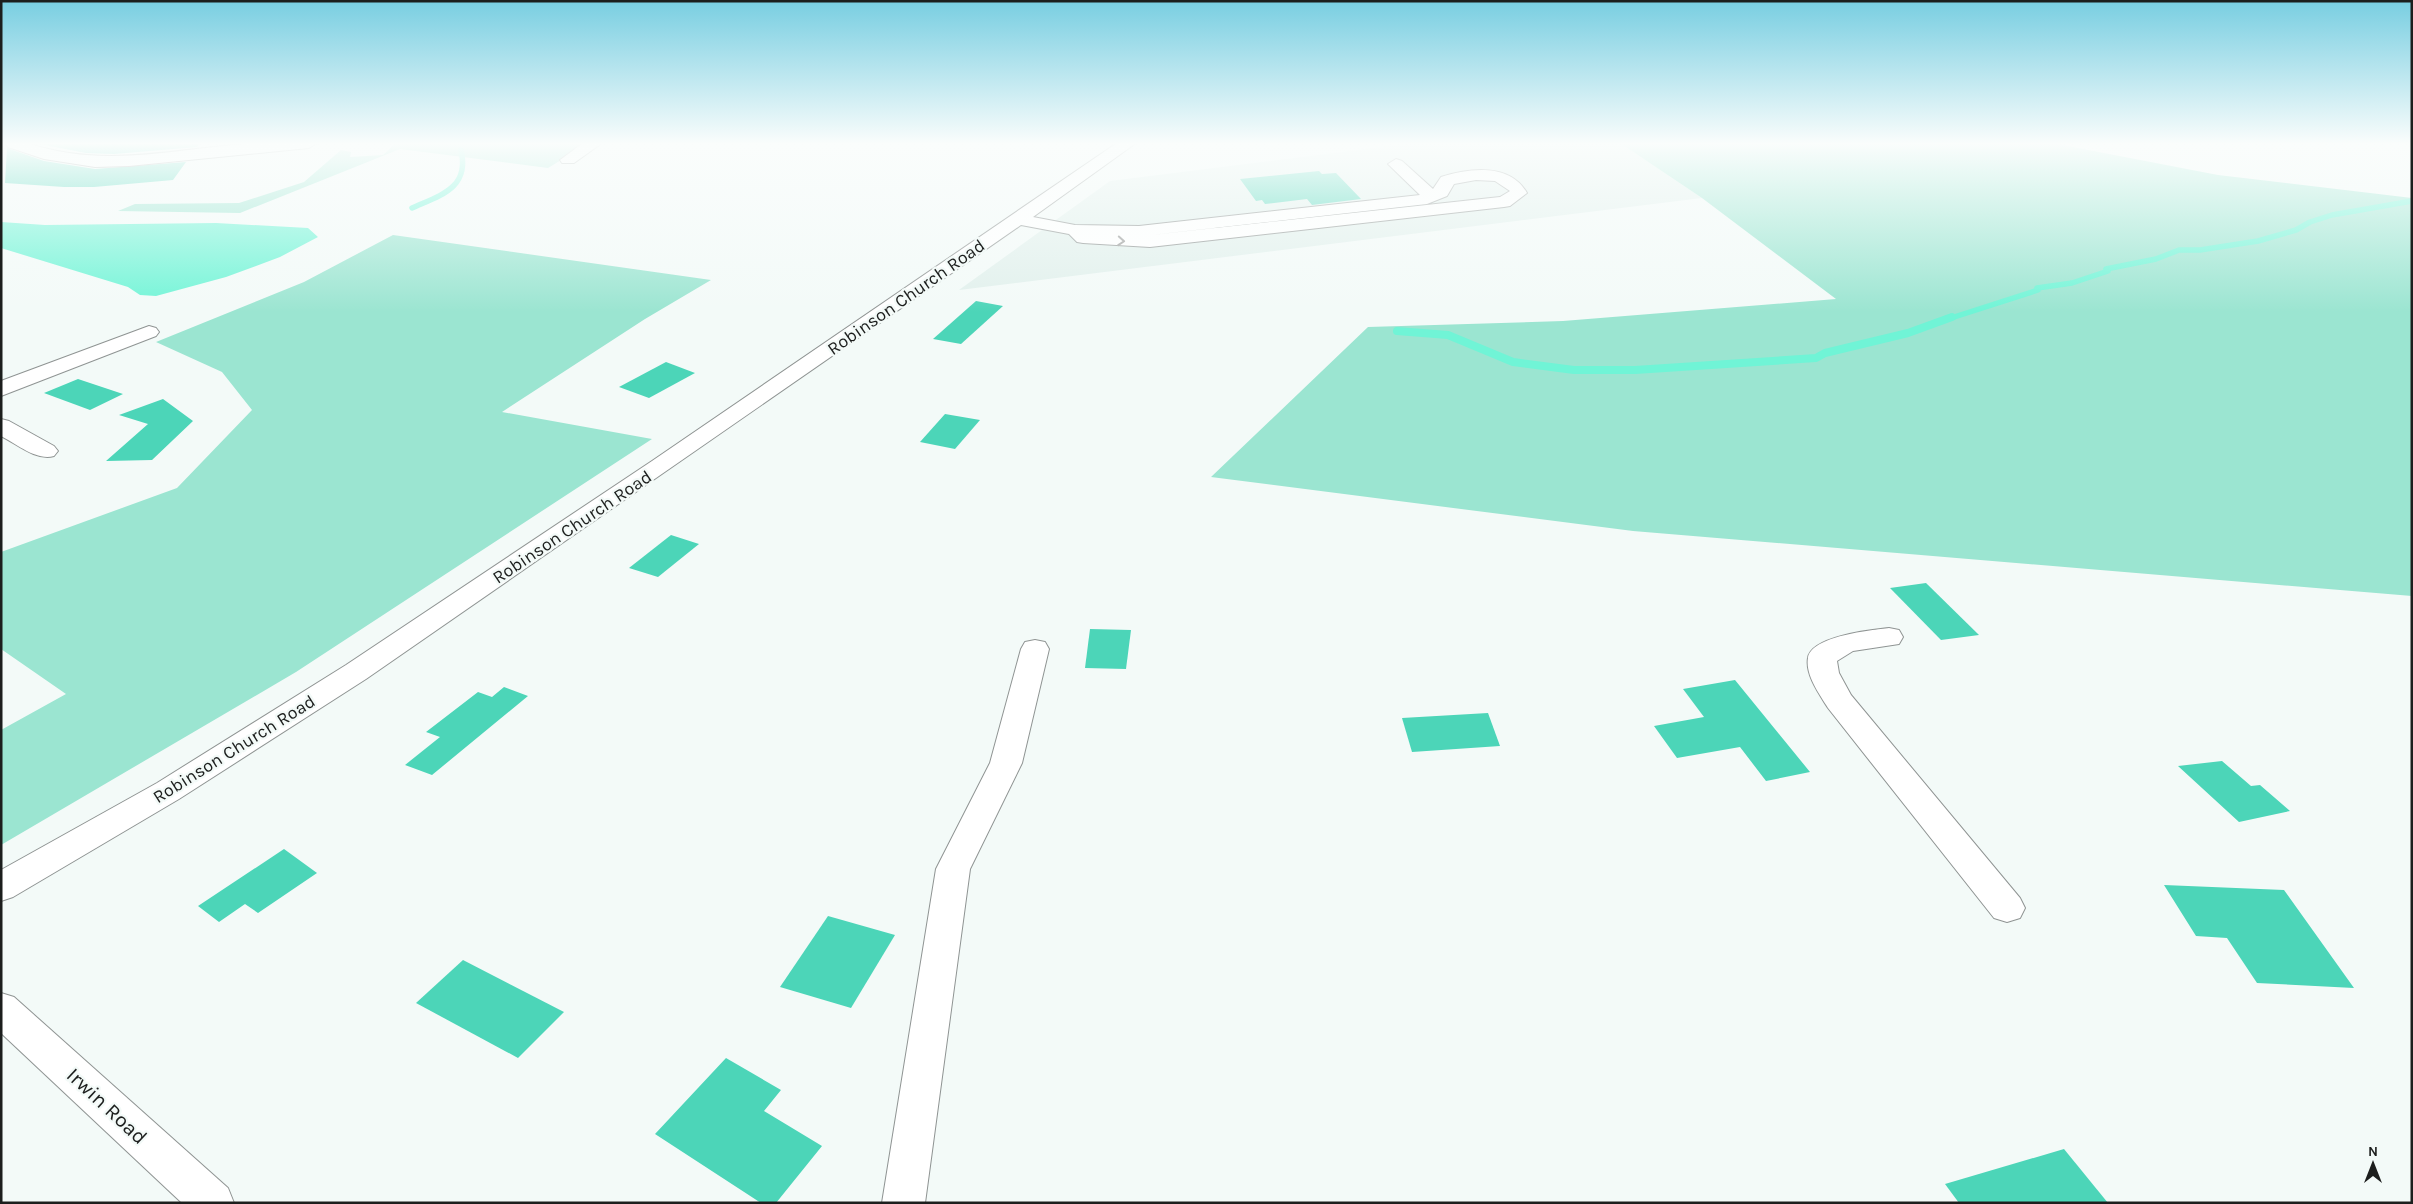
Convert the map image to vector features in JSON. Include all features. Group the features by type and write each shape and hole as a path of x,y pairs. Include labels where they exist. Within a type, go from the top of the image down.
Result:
{"street":[{"name":"Robinson Church Road","path":"1,887 168,792 356,672 525,559 1046,199"},
{"path":"1018,219 1074,230 1153,230 1376,206 1418,199"},
{"path":"1074,230 1084,238 1150,242 1504,202 1509,199"},
{"path":"1,389 149,332"},
{"path":"1,426 46,451"},
{"path":"1890,637 1846,643 1822,657 1824,674 1839,701 2007,908"},
{"path":"903,1203 953,868 1006,762 1035,649"},
{"name":"Irwin Road","path":"1,1009 213,1203"}],"shaded area":[{"path":"251,199 275,199 240,213 118,211 135,204 239,203"},
{"path":"1085,199 1692,199 959,290"},
{"path":"1704,199 2412,199 2412,596 1633,531 1211,477 1368,327 1563,321 1836,299"},
{"path":"1,222 45,225 216,223 308,228 318,237 280,257 226,277 156,296 140,295 128,287 1,248"},
{"path":"393,235 711,280 645,319 502,412 652,439 296,672 1,845 1,730 66,694 1,649 1,552 177,488 252,410 222,372 156,342 304,282"}],"building":[{"path":"1255,199 1305,199 1265,204 1262,200 1256,201"},
{"path":"1307,199 1359,199 1312,205"},
{"path":"976,301 1003,306 961,344 933,339"},
{"path":"666,362 695,373 649,398 619,387"},
{"path":"78,379 123,394 90,410 44,393"},
{"path":"163,399 193,421 152,460 106,461 148,424 119,415"},
{"path":"945,414 980,420 955,449 920,442"},
{"path":"671,535 699,544 658,577 629,568"},
{"path":"1926,583 1979,635 1941,640 1890,588"},
{"path":"1090,629 1131,630 1126,669 1085,668"},
{"path":"1735,680 1810,772 1766,781 1740,747 1677,758 1654,726 1704,717 1683,689"},
{"path":"504,687 528,696 432,775 405,765 440,737 426,732 478,692 492,697"},
{"path":"1488,713 1500,746 1412,752 1402,718"},
{"path":"2222,761 2251,786 2260,785 2290,811 2239,822 2178,766"},
{"path":"284,849 317,873 258,913 245,904 219,922 198,906"},
{"path":"2164,885 2284,890 2354,988 2257,983 2227,938 2196,936"},
{"path":"828,916 895,935 851,1008 780,987"},
{"path":"463,960 564,1012 518,1058 416,1003"},
{"path":"726,1058 781,1090 764,1111 822,1146 776,1203 761,1203 655,1134"},
{"path":"2064,1149 2108,1203 1959,1203 1945,1184"}],"waterway":[{"path":"412,208 433,199"},
{"path":"1948,319 2038,290 2037,288 2072,283 2108,271 2106,269 2156,259 2179,250 2200,250 2258,241 2296,230 2310,222 2332,215 2412,201"},
{"path":"1397,331 1448,335 1513,362 1574,370 1635,370 1816,358 1825,353 1908,333 1952,317"}]}
